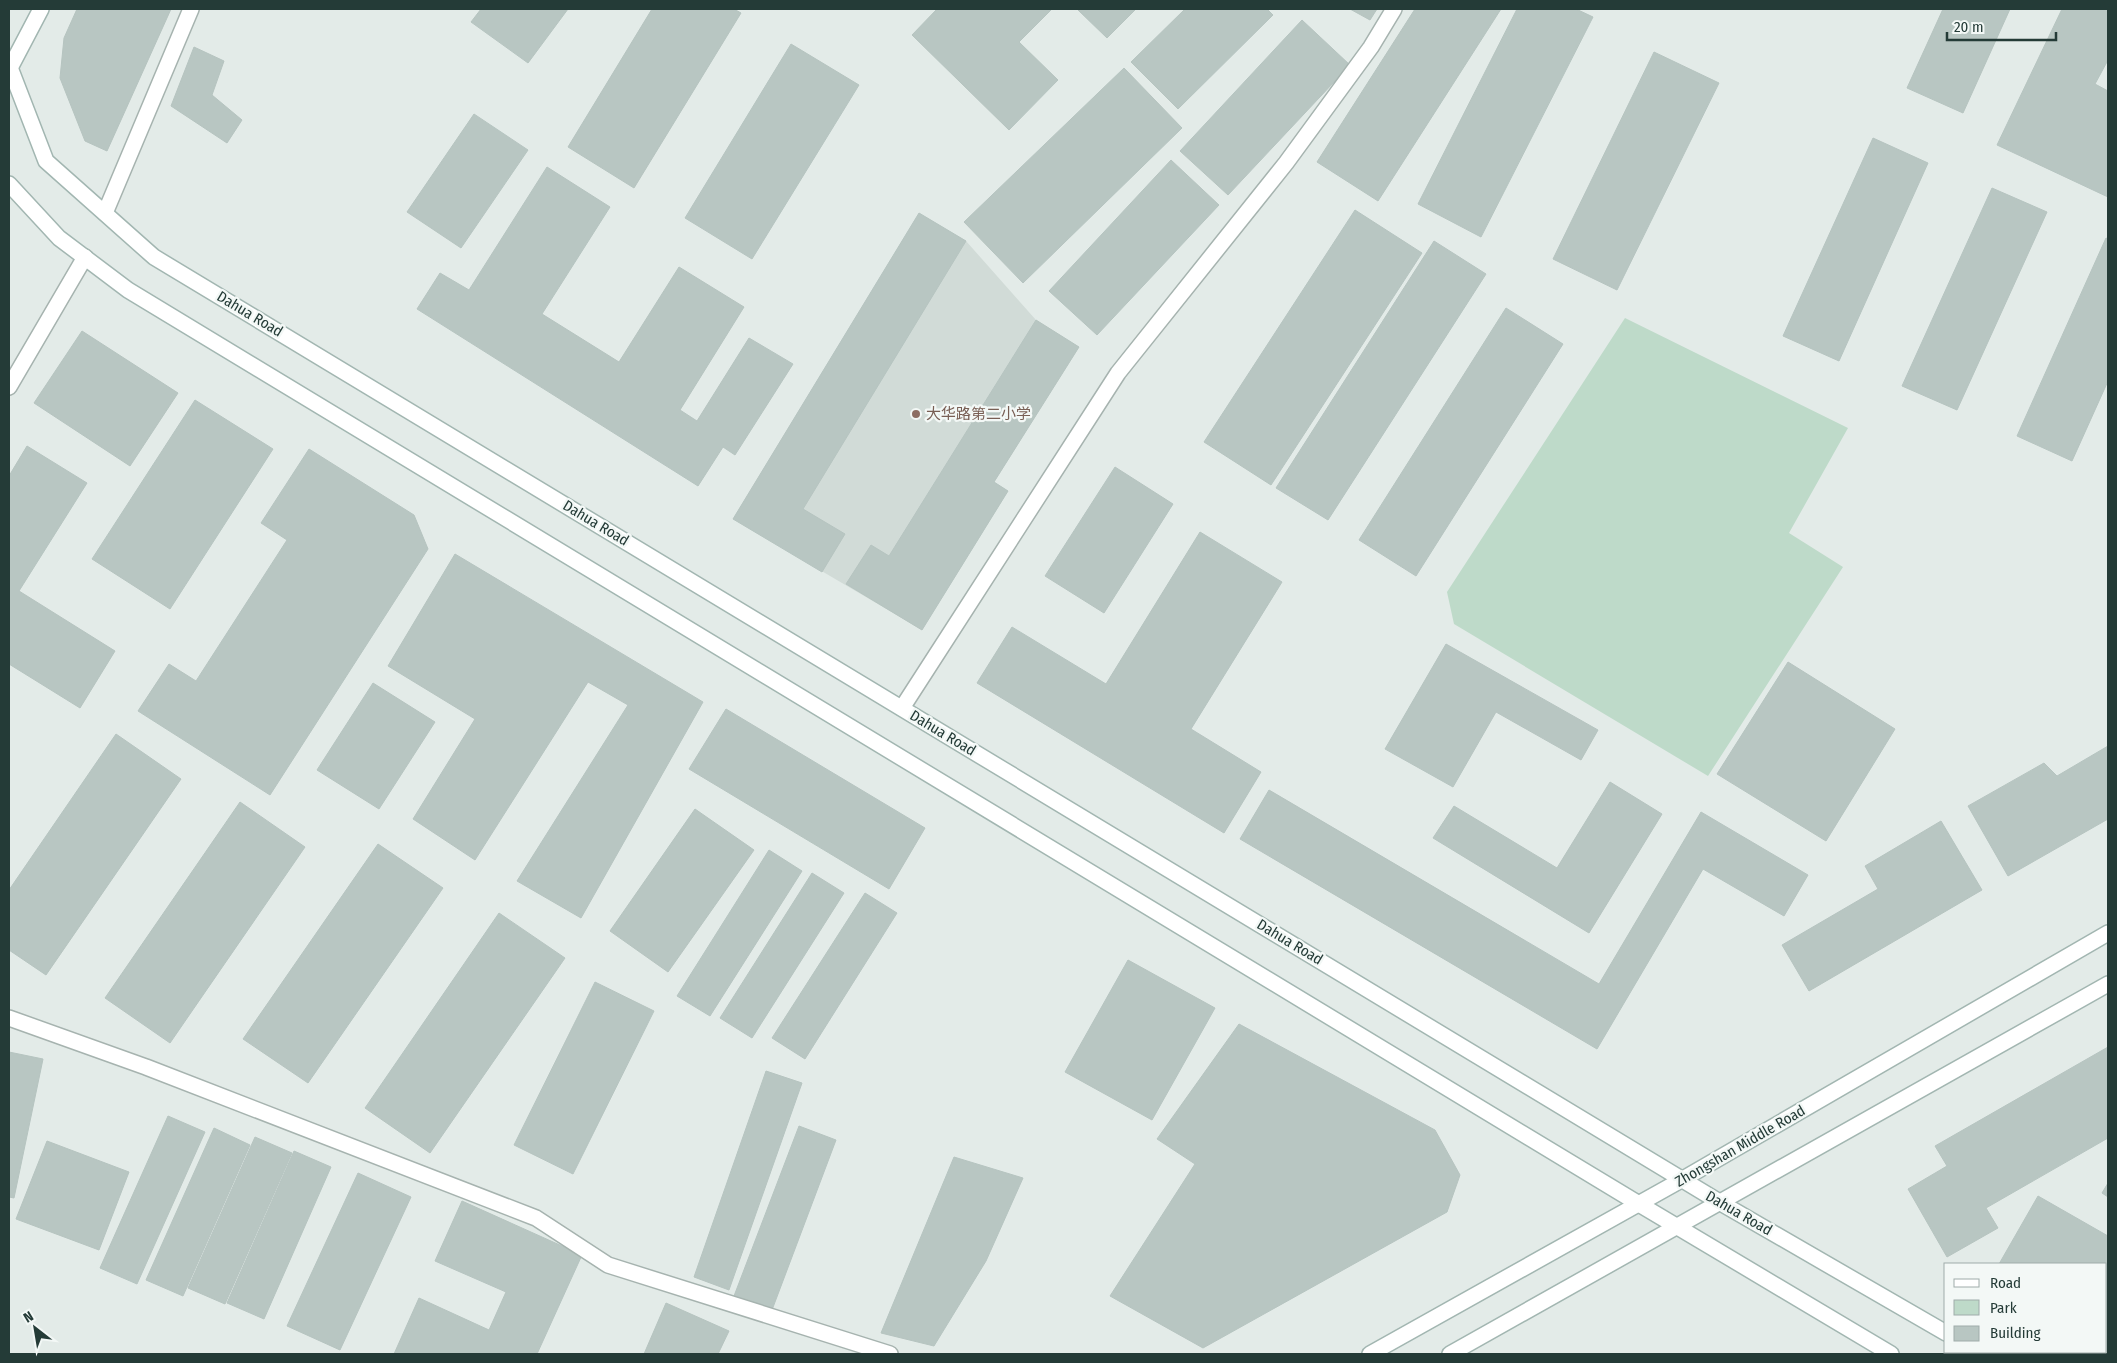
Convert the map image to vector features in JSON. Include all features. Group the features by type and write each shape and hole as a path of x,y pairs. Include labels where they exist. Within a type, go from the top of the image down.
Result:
{"street":[{"path":"9,66 41,9"},
{"path":"105,213 191,9"},
{"path":"902,708 1118,372 1286,163 1371,47 1394,9"},
{"name":"Dahua Road","path":"9,66 46,161 154,256 1722,1203 1944,1332"},
{"path":"9,184 58,238 137,295 1677,1227 1891,1354"},
{"path":"9,387 85,257"},
{"name":"Zhongshan Middle Road","path":"1370,1354 1683,1179 2108,933"},
{"path":"1450,1354 1722,1203 2108,984"},
{"path":"9,1018 146,1067 536,1218 608,1265 890,1354"}],"shaded area":[{"name":"大华路第二小学","path":"919,213 966,241 1036,320 1079,347 994,482 1008,491 922,630 733,519"}],"green space":[{"path":"1625,318 1848,428 1789,533 1843,567 1708,776 1454,624 1447,592"}],"building":[{"path":"77,9 171,9 107,151 85,141 60,78 64,38"},
{"path":"481,9 568,9 528,63 471,22"},
{"path":"652,9 734,9 741,13 634,188 568,147"},
{"path":"937,9 1052,9 1019,42 1058,80 1009,130 912,35"},
{"path":"1077,9 1136,9 1107,38"},
{"path":"1185,9 1267,9 1273,15 1178,109 1131,62"},
{"path":"1350,9 1377,9 1370,20"},
{"path":"1415,9 1501,9 1378,201 1317,162"},
{"path":"1517,9 1576,9 1593,17 1481,237 1418,204"},
{"path":"1943,9 2010,9 1963,113 1907,88"},
{"path":"2062,9 2108,9 2108,60 2095,84 2108,91 2108,197 1997,145"},
{"path":"1302,20 1350,65 1228,195 1180,151"},
{"path":"791,44 859,85 752,259 685,218"},
{"path":"194,47 224,61 212,95 242,120 227,143 171,106"},
{"path":"1654,52 1719,83 1617,290 1553,259"},
{"path":"1124,68 1182,128 1023,283 964,222"},
{"path":"474,114 528,150 461,248 407,212"},
{"path":"1873,138 1928,163 1839,361 1783,336"},
{"path":"1171,160 1219,205 1097,335 1049,291"},
{"path":"547,167 610,207 542,314 619,362 679,267 744,307 680,410 697,421 749,338 793,364 735,455 723,447 698,486 417,309 440,273 469,290"},
{"path":"1992,188 2047,212 1957,410 1902,386"},
{"path":"1355,210 1422,253 1271,485 1204,442"},
{"path":"919,213 966,241 803,509 845,534 822,572 733,519"},
{"path":"2106,238 2108,239 2108,381 2072,461 2017,436"},
{"path":"1434,241 1486,274 1328,520 1276,488"},
{"path":"1506,308 1563,344 1416,576 1359,540"},
{"path":"1036,320 1079,347 994,482 1008,491 922,630 846,584 871,545 889,556"},
{"path":"82,331 178,393 130,466 34,403"},
{"path":"195,400 273,449 170,609 92,559"},
{"path":"27,446 87,483 19,591 115,651 80,708 9,664 9,476"},
{"path":"309,449 414,515 428,549 270,795 138,711 169,664 196,681 287,540 261,523"},
{"path":"1115,467 1173,504 1104,613 1045,576"},
{"path":"1200,532 1282,582 1191,729 1261,772 1224,833 977,683 1012,627 1106,684"},
{"path":"455,554 703,702 581,918 517,881 628,705 588,682 475,860 413,819 475,719 388,666"},
{"path":"1446,644 1598,730 1581,760 1496,712 1453,787 1385,749"},
{"path":"1788,662 1895,729 1826,841 1717,774"},
{"path":"373,683 435,722 379,809 317,770"},
{"path":"726,709 925,828 889,889 689,769"},
{"path":"116,734 181,779 46,975 9,950 9,890"},
{"path":"2108,746 2108,819 2008,876 1968,806 2044,763 2057,776"},
{"path":"1610,782 1662,814 1589,933 1433,838 1454,806 1557,868"},
{"path":"1269,790 1599,984 1701,812 1808,875 1784,916 1703,869 1597,1049 1240,839"},
{"path":"240,802 305,847 170,1043 105,998"},
{"path":"695,809 754,850 668,972 610,931"},
{"path":"1941,821 1982,890 1809,991 1782,945 1878,889 1865,866"},
{"path":"378,844 443,888 308,1083 243,1039"},
{"path":"769,850 802,871 710,1016 677,996"},
{"path":"812,873 844,893 752,1038 720,1018"},
{"path":"865,893 897,913 805,1059 772,1038"},
{"path":"499,913 565,958 430,1153 365,1108"},
{"path":"1128,960 1215,1008 1152,1120 1065,1072"},
{"path":"595,982 654,1011 573,1174 514,1145"},
{"path":"1239,1024 1435,1130 1460,1175 1447,1212 1203,1348 1110,1296 1195,1164 1157,1139"},
{"path":"2108,1047 2108,1138 1986,1208 1998,1228 1947,1257 1908,1189 1947,1166 1935,1146"},
{"path":"9,1052 43,1059 14,1198 9,1197"},
{"path":"766,1071 802,1083 729,1290 694,1277"},
{"path":"168,1116 205,1132 137,1284 100,1268"},
{"path":"799,1126 836,1140 772,1310 734,1296"},
{"path":"214,1128 250,1145 183,1296 146,1280"},
{"path":"255,1137 292,1153 225,1304 188,1288"},
{"path":"47,1141 129,1172 99,1250 16,1219"},
{"path":"294,1151 331,1167 264,1319 227,1303"},
{"path":"954,1157 1023,1178 986,1261 934,1346 881,1333"},
{"path":"358,1173 411,1197 340,1350 287,1326"},
{"path":"2108,1183 2108,1197 2102,1193"},
{"path":"2038,1196 2108,1236 2108,1354 2103,1353 2107,1353 2107,1263 2000,1263"},
{"path":"462,1201 582,1255 537,1354 394,1354 419,1298 489,1330 506,1292 435,1261"},
{"path":"666,1303 729,1331 718,1354 644,1354"}],"place":[{"name":"大华路第二小学","path":"916,414"}]}
